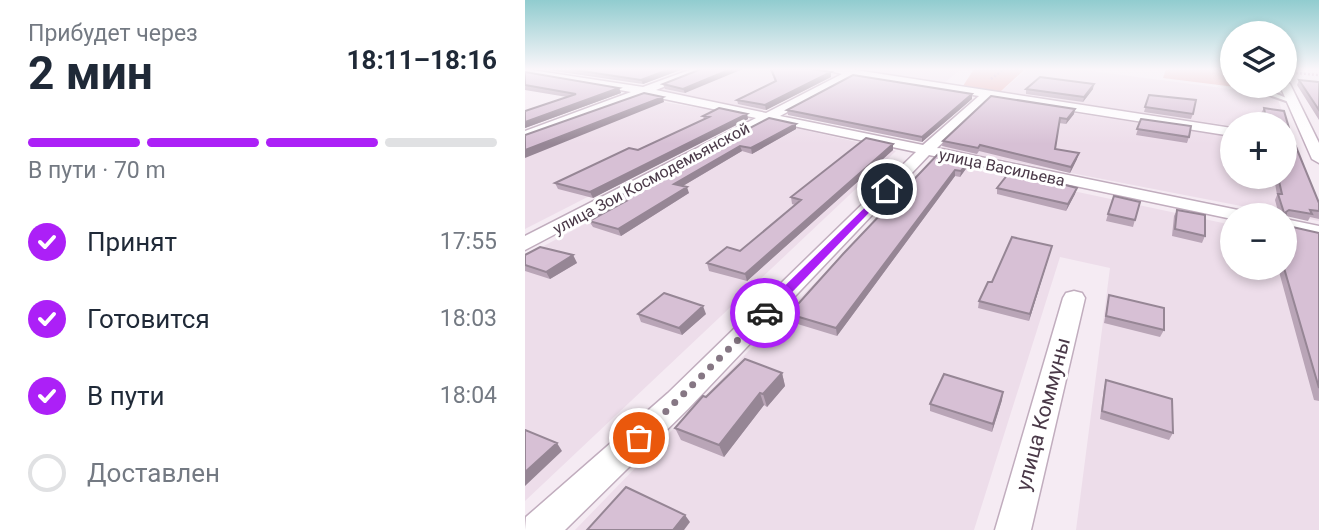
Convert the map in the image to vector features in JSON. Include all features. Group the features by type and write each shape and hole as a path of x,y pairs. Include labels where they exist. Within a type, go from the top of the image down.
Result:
{"street":[{"path":"525,135 637,94"},
{"name":"улица Васильева","path":"657,94 1220,211"},
{"name":"улица Зои Космодемьянской","path":"525,244 813,94"},
{"path":"539,530 678,401 925,150 988,94 1220,130"},
{"path":"1292,98 1309,144 1319,159"},
{"path":"1297,227 1319,232"},
{"name":"улица Коммуны","path":"1013,530 1074,298"}],"lane":[{"path":"1282,98 1294,102"}],"shaded area":[{"path":"671,94 800,94 762,111"},
{"path":"1012,94 1220,94 1220,98 1277,98 1283,112 1220,112 1220,124"},
{"path":"640,98 746,116 525,229 525,142"},
{"path":"994,101 1220,135 1220,189 1297,189 1298,147 1319,213 1319,221 1297,217 1297,203 1226,203 943,148"},
{"path":"774,123 896,151 525,501 525,256"},
{"path":"933,161 1220,222 1220,280 1297,280 1297,259 1319,243 1319,530 1076,530 1110,268 1060,257 974,530 575,530"}],"building":[{"path":"576,94 603,94 525,122 525,111"},
{"path":"642,94 663,97 525,150 525,135"},
{"path":"750,94 788,94 765,105 737,100"},
{"path":"818,94 972,94 922,137 787,110"},
{"path":"1060,94 1087,94 1084,97"},
{"path":"1308,94 1319,94 1319,110"},
{"path":"1149,95 1196,100 1193,114 1145,107"},
{"path":"991,96 1075,109 1067,119 1060,118 1055,149 1079,153 1071,167 980,145 978,148 943,141"},
{"path":"719,108 747,114 590,192 555,183 629,148 638,150 709,117 703,116"},
{"path":"1264,108 1284,112 1265,112"},
{"path":"769,118 796,124 751,148 740,146 674,184 687,187 618,229 589,221 626,201 615,198"},
{"path":"1141,119 1191,126 1189,137 1137,129"},
{"path":"866,138 893,144 745,274 707,263 727,247 740,251 801,200 791,197"},
{"path":"1297,149 1319,203 1319,211 1310,210 1312,214 1297,211 1297,203 1281,203 1278,194 1282,194 1281,189 1297,189"},
{"path":"938,154 969,160 961,171 955,170 836,328 789,314 843,254"},
{"path":"1012,169 1064,180 1061,184 1077,188 1068,204 997,188"},
{"path":"1114,196 1140,202 1135,220 1108,214"},
{"path":"1177,210 1205,215 1205,236 1175,229"},
{"path":"1297,228 1319,233 1319,388 1288,280 1297,280"},
{"path":"1012,237 1052,246 1030,314 979,301 988,282 992,282"},
{"path":"540,247 573,255 546,272 525,265 525,255"},
{"path":"664,293 703,306 679,328 638,314"},
{"path":"1109,295 1164,308 1164,330 1106,316"},
{"path":"745,359 782,373 763,394 760,393 719,445 675,428 703,396 706,397"},
{"path":"944,374 1003,392 993,424 930,404"},
{"path":"1106,380 1172,399 1173,433 1102,411"},
{"path":"525,430 557,443 525,472"},
{"path":"626,487 685,515 673,530 587,530"}],"way so far":[{"path":"639,438 765,313"}],"route":[{"path":"765,313 887,189"}]}
